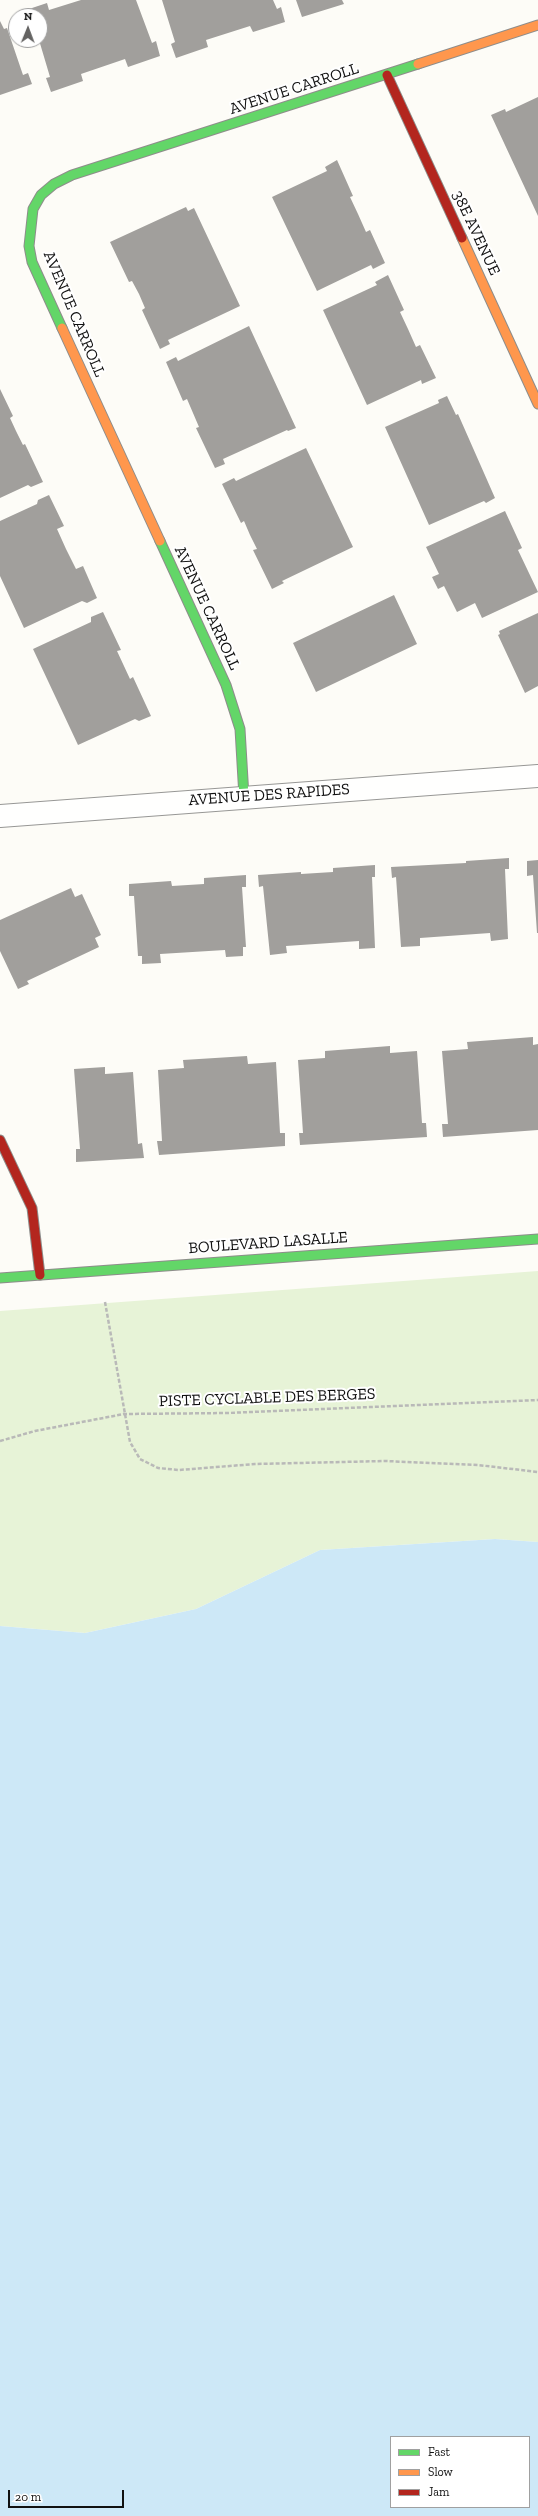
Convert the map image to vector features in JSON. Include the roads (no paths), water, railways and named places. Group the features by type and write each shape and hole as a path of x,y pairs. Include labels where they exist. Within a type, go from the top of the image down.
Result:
{"street":[{"name":"AVENUE CARROLL","path":"244,797 240,729 226,686 32,262 29,246 33,209 41,195 54,184 72,174 387,75 538,25"},
{"name":"38E AVENUE","path":"387,75 538,404"},
{"name":"AVENUE DES RAPIDES","path":"0,816 538,776"},
{"path":"0,1140 32,1208 37,1236 40,1275"},
{"name":"BOULEVARD LASALLE","path":"0,1278 538,1239"}],"water":[{"path":"495,1539 538,1542 538,2516 0,2516 0,1626 85,1633 196,1609 320,1550"}]}
